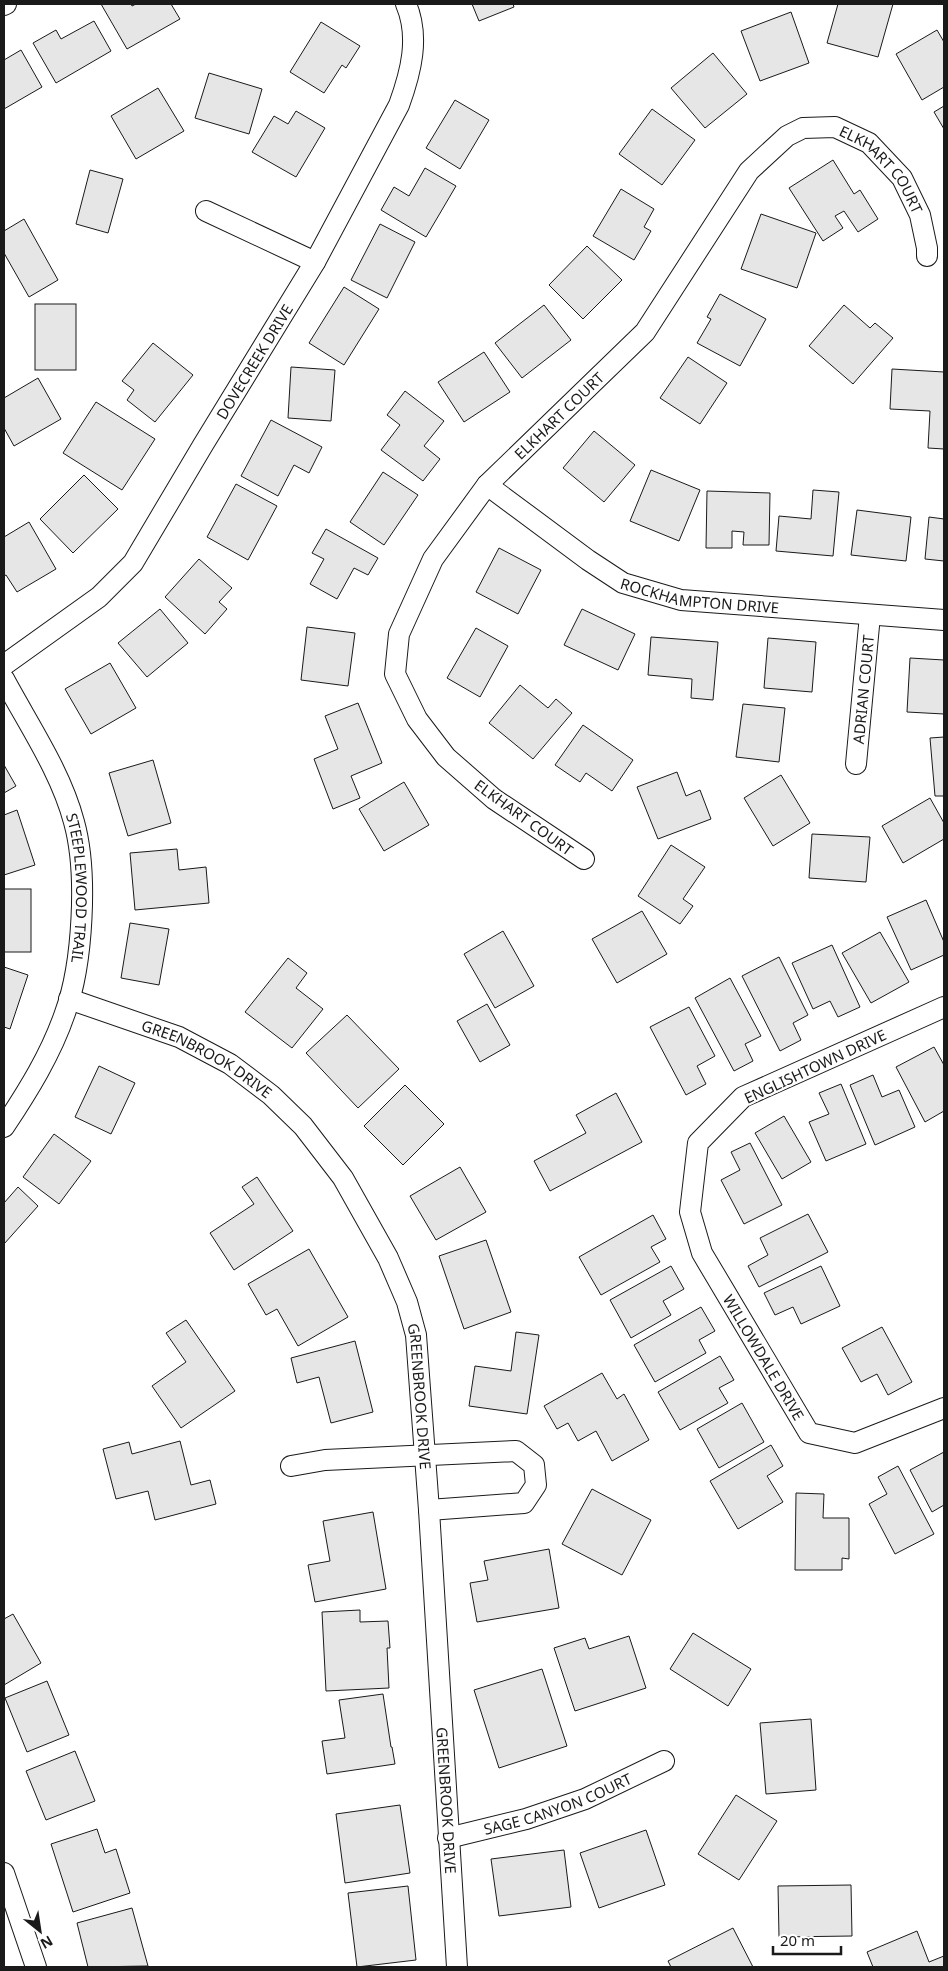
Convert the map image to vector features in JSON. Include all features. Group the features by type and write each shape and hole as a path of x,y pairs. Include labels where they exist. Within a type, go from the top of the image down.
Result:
{"street":[{"name":"DOVECREEK DRIVE","path":"4,665 99,597 133,563 315,262 399,105 408,78 414,43 409,10 406,4"},
{"name":"ELKHART COURT","path":"584,859 494,798 446,757 417,719 395,674 399,634 433,559 487,484 645,332 749,171 786,136 803,128 835,127 869,143 902,178 920,215 927,256"},
{"path":"206,211 315,262"},
{"name":"ROCKHAMPTON DRIVE","path":"487,484 588,560 623,582 682,600 944,620"},
{"name":"ADRIAN COURT","path":"856,764 870,615"},
{"name":"STEEPLEWOOD TRAIL","path":"4,679 60,782 74,822 82,864 82,897 77,966 66,1012 47,1055 4,1127"},
{"name":"GREENBROOK DRIVE","path":"69,998 179,1037 230,1064 271,1095 303,1126 342,1178 388,1258 407,1302 416,1335 429,1510 457,1967"},
{"name":"ENGLISHTOWN DRIVE","path":"698,1143 743,1097 944,1007"},
{"name":"WILLOWDALE DRIVE","path":"698,1143 690,1212 702,1253 809,1433 855,1443 944,1408"},
{"path":"290,1466 325,1460 516,1451 534,1465 536,1485 524,1504 429,1510"},
{"name":"SAGE CANYON COURT","path":"448,1838 526,1819 584,1799 664,1761"},
{"path":"4,1873 36,1967"}],"building":[{"path":"101,4 131,4 132,6 136,4 171,4 180,19 127,49"},
{"path":"472,4 513,4 514,7 479,21"},
{"path":"838,4 893,4 878,57 827,43"},
{"path":"791,12 809,63 760,81 741,31"},
{"path":"94,21 111,51 56,83 33,43 56,30 61,39"},
{"path":"321,22 360,46 346,68 342,65 324,93 290,72"},
{"path":"937,30 944,42 944,87 922,100 896,54"},
{"path":"21,50 42,87 4,109 4,60"},
{"path":"713,53 747,94 705,128 671,88"},
{"path":"209,73 262,89 249,134 195,118"},
{"path":"158,88 184,131 136,159 111,116"},
{"path":"455,100 489,120 460,169 426,148"},
{"path":"944,106 944,129 934,112"},
{"path":"652,109 695,140 662,185 619,154"},
{"path":"296,111 325,128 296,177 252,152 274,116 288,124"},
{"path":"833,160 854,194 860,190 878,219 858,232 844,211 835,216 843,228 823,241 789,188"},
{"path":"425,168 456,186 426,237 381,210 394,187 409,196"},
{"path":"90,170 123,179 108,233 76,224"},
{"path":"621,189 654,209 644,227 651,231 634,260 593,236"},
{"path":"761,214 816,233 797,288 741,269"},
{"path":"24,219 58,280 29,297 4,253 4,231"},
{"path":"380,224 415,242 387,298 351,280"},
{"path":"587,246 622,280 583,319 549,285"},
{"path":"344,287 379,309 344,365 309,343"},
{"path":"720,294 766,319 740,366 697,343 711,319 707,317"},
{"path":"35,304 76,304 76,370 35,370"},
{"path":"544,305 571,340 522,378 495,343"},
{"path":"844,305 870,328 875,323 893,338 853,384 809,346"},
{"path":"153,343 193,375 155,422 127,400 134,390 122,381"},
{"path":"484,352 510,392 464,422 438,382"},
{"path":"688,357 727,383 700,424 660,398"},
{"path":"291,367 335,370 331,421 288,418"},
{"path":"892,369 944,372 944,449 928,448 930,411 890,409"},
{"path":"38,378 61,419 14,446 4,428 4,398"},
{"path":"405,391 444,421 424,446 440,459 423,481 381,450 400,425 387,415"},
{"path":"96,402 155,439 122,490 63,453"},
{"path":"271,420 322,447 309,473 294,465 278,496 241,476"},
{"path":"594,431 635,465 604,502 563,468"},
{"path":"651,470 700,490 679,541 630,521"},
{"path":"383,472 418,495 384,545 350,522"},
{"path":"84,475 118,509 73,553 40,519"},
{"path":"236,484 277,506 248,560 207,537"},
{"path":"813,490 839,492 833,556 776,551 779,516 811,519"},
{"path":"707,491 770,493 769,545 743,545 744,532 732,531 732,548 706,548"},
{"path":"857,510 911,517 906,561 851,555"},
{"path":"929,517 944,519 944,561 925,559"},
{"path":"29,522 56,569 17,592 6,575 4,576 4,537"},
{"path":"326,529 378,558 368,575 354,568 337,599 310,584 324,559 312,553"},
{"path":"499,548 541,570 518,614 476,592"},
{"path":"199,559 232,588 219,602 227,609 205,634 165,597"},
{"path":"160,609 188,643 147,677 118,643"},
{"path":"582,609 635,634 618,670 564,645"},
{"path":"307,627 355,633 348,686 301,680"},
{"path":"476,628 508,646 480,697 447,678"},
{"path":"651,637 718,642 713,700 691,698 692,679 648,675"},
{"path":"768,638 816,642 812,692 764,688"},
{"path":"910,658 944,660 944,714 907,712"},
{"path":"110,663 136,708 91,734 65,689"},
{"path":"520,685 548,708 556,699 572,713 533,759 489,723"},
{"path":"358,703 382,763 351,776 360,798 333,809 314,759 338,749 325,716"},
{"path":"743,704 785,708 779,762 736,757"},
{"path":"583,725 633,760 612,791 586,773 580,782 555,765"},
{"path":"944,737 944,796 935,796 930,738"},
{"path":"153,760 171,823 128,836 109,773"},
{"path":"4,765 16,786 4,793"},
{"path":"677,772 686,796 700,790 711,819 658,839 637,787"},
{"path":"781,775 810,823 773,846 744,798"},
{"path":"404,782 429,825 384,851 359,809"},
{"path":"930,798 944,823 944,839 903,863 882,826"},
{"path":"17,810 35,865 4,875 4,815"},
{"path":"812,834 870,837 866,882 809,878"},
{"path":"671,845 705,867 683,899 693,906 680,924 638,896"},
{"path":"177,849 179,870 206,867 209,903 135,910 130,853"},
{"path":"4,889 31,889 31,952 4,952"},
{"path":"926,900 944,942 944,955 911,970 887,917"},
{"path":"642,911 667,954 617,983 592,939"},
{"path":"130,923 169,929 159,985 121,978"},
{"path":"503,931 534,986 495,1008 464,954"},
{"path":"880,932 909,982 871,1003 842,953"},
{"path":"832,945 860,1007 838,1017 830,1001 813,1009 792,963"},
{"path":"779,957 808,1015 793,1023 801,1040 780,1051 742,976"},
{"path":"288,958 307,973 296,988 323,1009 292,1048 245,1012"},
{"path":"4,967 28,975 10,1029 4,1027"},
{"path":"730,978 761,1036 745,1044 753,1061 734,1071 695,998"},
{"path":"487,1004 510,1045 480,1062 457,1021"},
{"path":"689,1007 715,1056 697,1066 706,1084 686,1095 650,1027"},
{"path":"347,1015 399,1069 358,1108 306,1053"},
{"path":"934,1047 944,1065 944,1111 925,1122 896,1067"},
{"path":"99,1066 135,1083 111,1134 75,1117"},
{"path":"873,1075 882,1097 899,1090 915,1127 875,1145 850,1085"},
{"path":"841,1084 866,1144 826,1161 809,1122 829,1114 819,1093"},
{"path":"405,1085 444,1124 403,1165 364,1126"},
{"path":"616,1093 642,1142 550,1191 534,1161 586,1133 576,1115"},
{"path":"784,1116 811,1162 782,1179 755,1133"},
{"path":"54,1134 91,1161 59,1204 23,1177"},
{"path":"750,1143 782,1205 744,1224 721,1180 740,1170 731,1152"},
{"path":"460,1167 486,1212 436,1240 410,1196"},
{"path":"257,1177 293,1231 234,1270 210,1233 254,1204 242,1187"},
{"path":"18,1187 38,1206 4,1244 4,1203"},
{"path":"808,1214 828,1252 759,1287 748,1266 768,1255 760,1238"},
{"path":"653,1215 666,1239 651,1247 660,1262 601,1295 579,1257"},
{"path":"486,1240 511,1312 464,1329 439,1256"},
{"path":"309,1249 348,1317 298,1346 277,1309 266,1315 248,1284"},
{"path":"671,1266 684,1289 663,1301 671,1315 631,1338 610,1300"},
{"path":"821,1266 840,1306 801,1324 793,1307 775,1315 764,1293"},
{"path":"701,1307 715,1331 699,1340 706,1353 655,1382 634,1345"},
{"path":"186,1320 235,1391 181,1428 152,1386 186,1362 166,1333"},
{"path":"882,1327 912,1382 888,1395 877,1374 861,1382 842,1348"},
{"path":"516,1332 539,1335 527,1414 469,1406 475,1366 511,1371"},
{"path":"355,1341 373,1412 331,1423 319,1377 297,1383 291,1358"},
{"path":"720,1356 734,1380 719,1388 728,1403 680,1430 658,1392"},
{"path":"602,1373 617,1399 624,1394 649,1440 612,1461 596,1431 578,1441 568,1423 557,1429 544,1406"},
{"path":"742,1403 764,1442 719,1468 697,1429"},
{"path":"180,1441 191,1485 210,1480 216,1504 155,1520 148,1491 116,1499 103,1449 129,1442 132,1454"},
{"path":"771,1445 783,1466 767,1476 783,1502 738,1529 710,1481"},
{"path":"944,1452 944,1505 932,1512 910,1470"},
{"path":"898,1466 934,1534 895,1554 869,1504 887,1494 878,1477"},
{"path":"592,1489 651,1520 622,1575 562,1544"},
{"path":"796,1493 824,1494 823,1518 849,1518 849,1559 842,1558 842,1570 795,1570"},
{"path":"373,1512 386,1589 315,1602 308,1565 330,1561 323,1521"},
{"path":"549,1549 559,1608 477,1622 470,1583 488,1580 484,1561"},
{"path":"360,1610 360,1622 388,1621 390,1648 387,1648 389,1688 326,1691 322,1612"},
{"path":"13,1614 41,1663 4,1685 4,1619"},
{"path":"693,1633 751,1669 728,1706 670,1669"},
{"path":"629,1636 646,1688 575,1711 554,1648 585,1638 589,1649"},
{"path":"542,1669 567,1746 499,1768 474,1690"},
{"path":"47,1681 69,1735 27,1752 5,1698"},
{"path":"383,1694 395,1764 327,1774 322,1741 345,1738 339,1700"},
{"path":"811,1719 816,1790 766,1794 760,1723"},
{"path":"75,1751 95,1801 46,1820 26,1771"},
{"path":"736,1795 777,1821 739,1880 698,1854"},
{"path":"400,1805 410,1873 345,1883 336,1814"},
{"path":"97,1829 105,1853 116,1849 130,1893 73,1912 51,1844"},
{"path":"646,1830 665,1885 599,1908 580,1853"},
{"path":"564,1850 571,1907 499,1916 491,1859"},
{"path":"851,1885 852,1936 779,1937 778,1886"},
{"path":"408,1886 416,1960 357,1967 348,1893"},
{"path":"132,1908 148,1966 88,1967 77,1923"},
{"path":"733,1928 753,1967 671,1967 668,1961"},
{"path":"917,1931 929,1962 944,1956 944,1967 873,1967 867,1952"}]}
